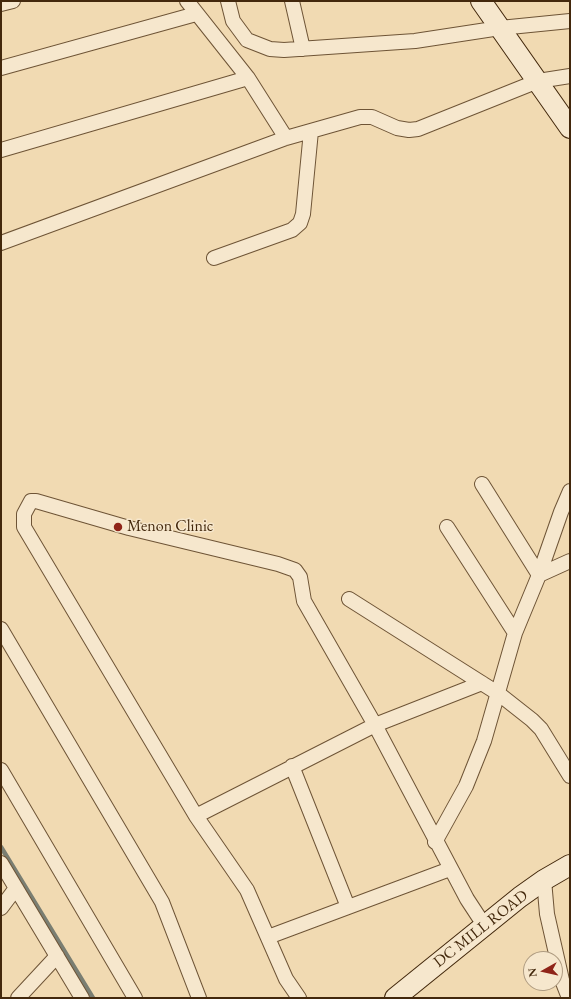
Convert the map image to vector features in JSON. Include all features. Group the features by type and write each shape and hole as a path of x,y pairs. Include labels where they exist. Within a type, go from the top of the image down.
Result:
{"main road":[{"path":"481,1 570,128"},
{"name":"DC MILL ROAD","path":"395,998 484,925 544,880 570,865"}],"street":[{"path":"1,4 12,1"},
{"path":"187,1 248,78 286,138"},
{"path":"228,1 233,21 247,40 270,49 303,49 415,41 500,28 570,21"},
{"path":"292,1 303,49"},
{"path":"1,68 196,14"},
{"path":"1,243 286,138 360,116 372,117 397,128 409,130 418,129 538,81 570,76"},
{"path":"1,150 248,78"},
{"path":"214,258 292,230 300,223 303,214 311,131"},
{"path":"482,484 539,575"},
{"path":"435,842 466,786 484,741 499,694 515,632 539,575 570,491"},
{"path":"299,998 286,978 247,890 196,816 24,527 27,509 36,501 129,528 278,564 294,570 300,577 301,591 304,601 375,725 435,842 484,925"},
{"path":"447,527 515,632"},
{"path":"539,575 570,561"},
{"path":"349,599 499,694 532,720 541,730 570,776"},
{"path":"1,628 162,902 199,998"},
{"path":"196,816 375,725 482,683"},
{"path":"292,766 348,907"},
{"path":"1,770 136,998"},
{"path":"1,864 82,998"},
{"path":"268,937 450,869"},
{"path":"544,880 547,914 562,980 569,998"},
{"path":"1,908 16,888"},
{"path":"18,998 57,956"}],"waterway":[{"path":"1,847 93,998"}],"place":[{"name":"Menon Clinic","path":"118,527"}]}
